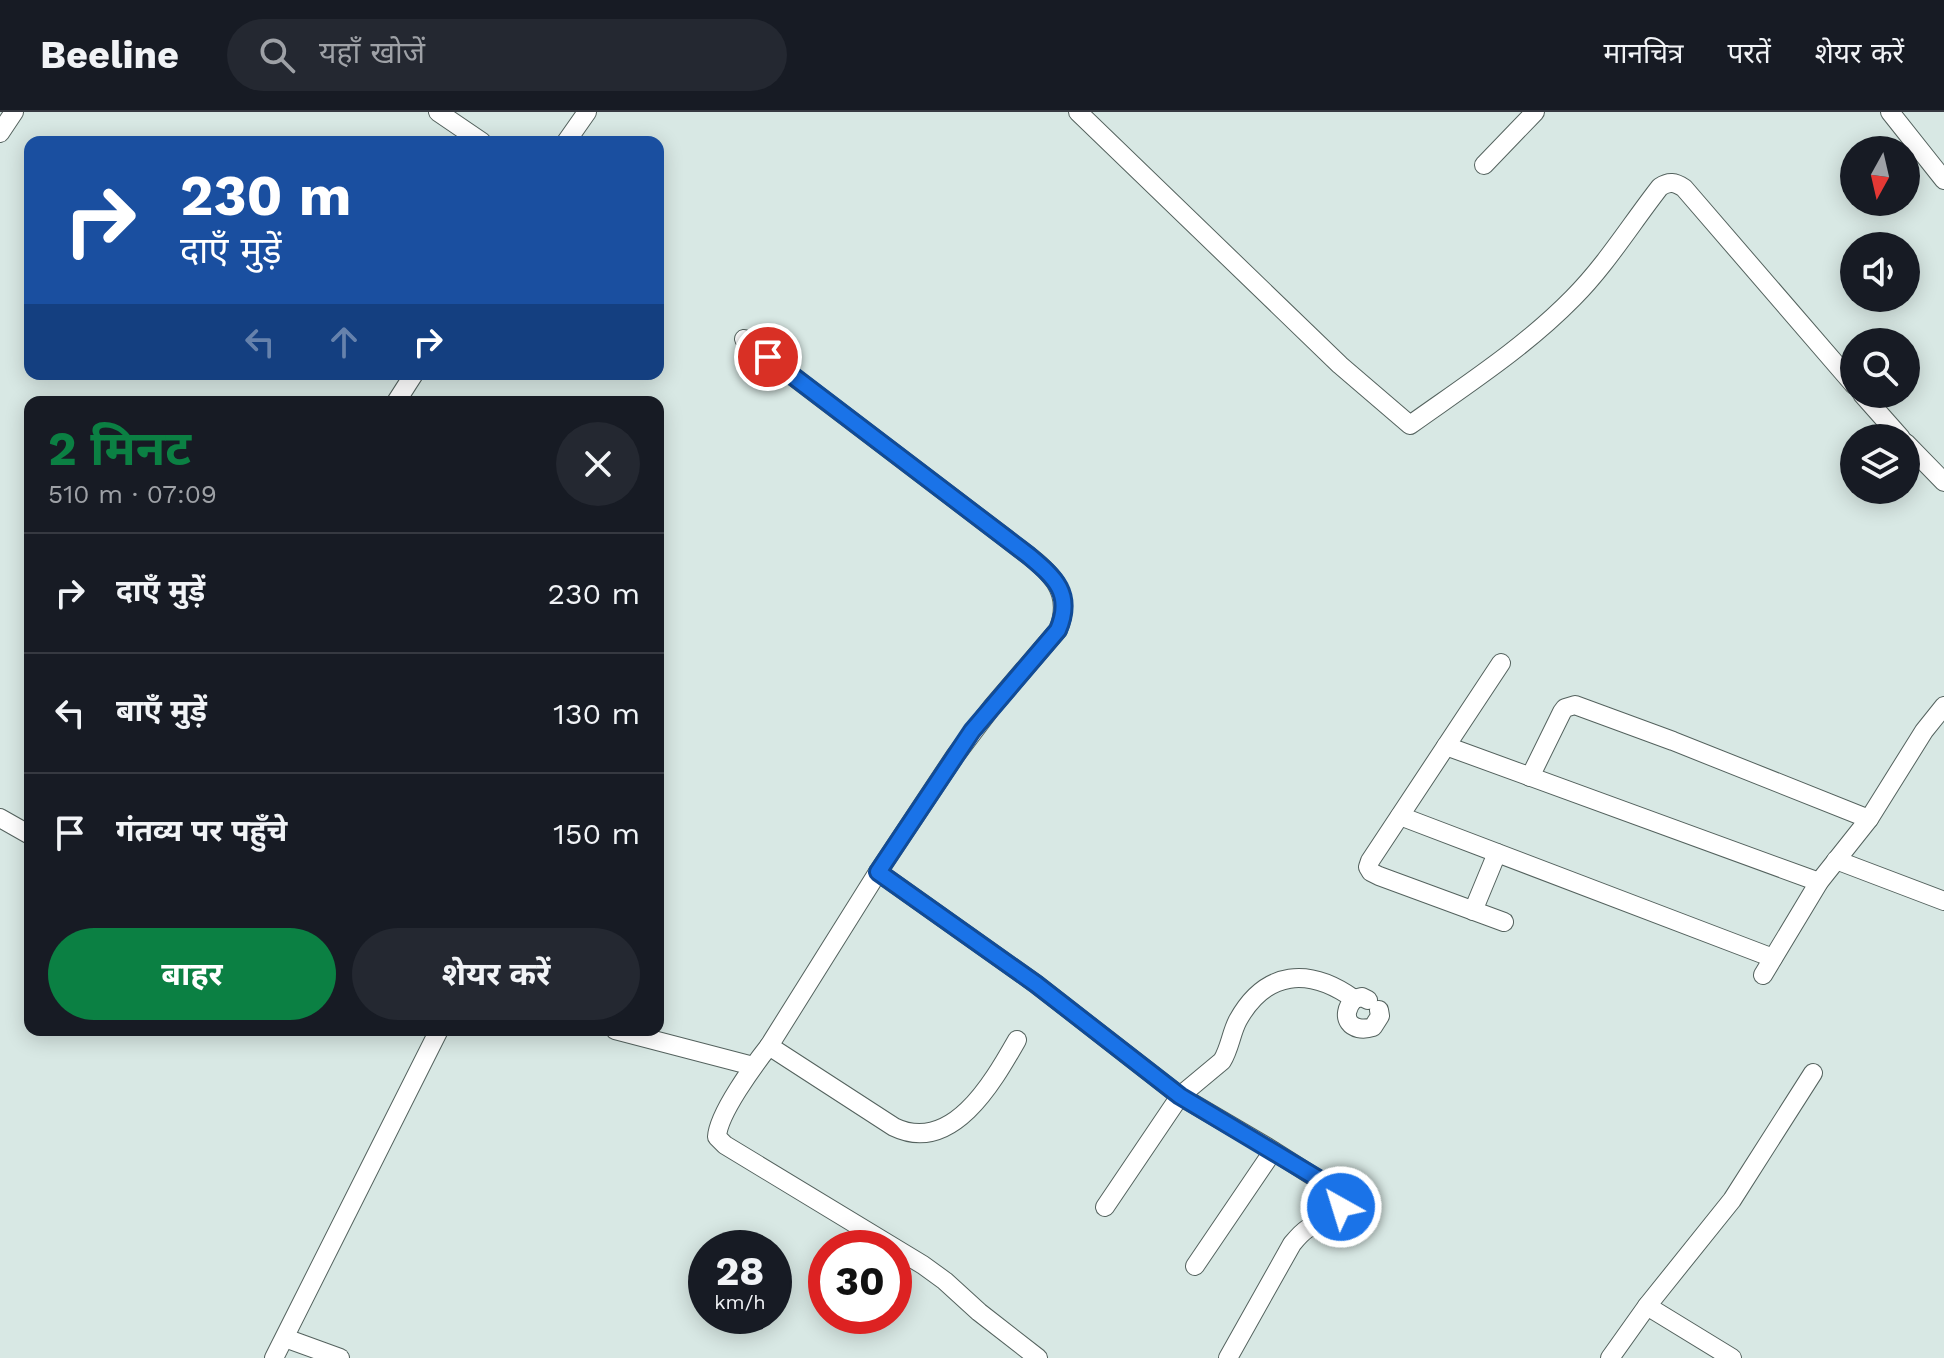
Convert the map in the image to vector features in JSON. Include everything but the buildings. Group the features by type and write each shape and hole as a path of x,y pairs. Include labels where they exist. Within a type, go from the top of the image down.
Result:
{"street":[{"path":"0,133 14,112"},
{"path":"438,112 473,136"},
{"path":"570,136 587,112"},
{"path":"1078,112 1340,365 1410,425 1513,352 1574,297 1660,187 1668,183 1684,188 1840,369"},
{"path":"1484,165 1535,112"},
{"path":"1890,112 1944,180"},
{"path":"744,339 1007,539 1053,578 1063,598 1062,620 1058,630 972,731 878,872 769,1046 753,1066 720,1122 717,1133 720,1141 923,1265 1038,1358"},
{"path":"1874,408 1889,424"},
{"path":"1920,457 1944,482"},
{"path":"1501,663 1370,861 1369,870 1504,922"},
{"path":"1530,777 1562,712 1575,705 1869,819"},
{"path":"1763,975 1819,882 1869,819 1924,731 1944,706"},
{"path":"1446,746 1819,882"},
{"path":"1400,816 1773,958"},
{"path":"0,818 24,832"},
{"path":"1473,911 1497,853"},
{"path":"1836,860 1944,901"},
{"path":"878,872 1036,984 1180,1096 1338,1192 1341,1207 1337,1214 1304,1231 1292,1244 1228,1358"},
{"path":"1105,1207 1180,1096 1222,1061 1236,1024 1252,1000 1265,988 1288,978 1323,981 1367,1003"},
{"path":"274,1358 436,1036"},
{"path":"638,1036 753,1066"},
{"path":"769,1046 894,1127 921,1134 938,1131 983,1095 1017,1040"},
{"path":"1610,1358 1647,1306 1732,1200 1813,1073"},
{"path":"1195,1266 1273,1151"},
{"path":"1647,1306 1732,1358"},
{"path":"285,1338 340,1358"}],"route":[{"path":"768,357 1028,555 1053,578 1063,598 1062,620 1058,630 972,731 878,872 1036,984 1180,1096 1327,1184 1338,1192 1341,1207"}]}
